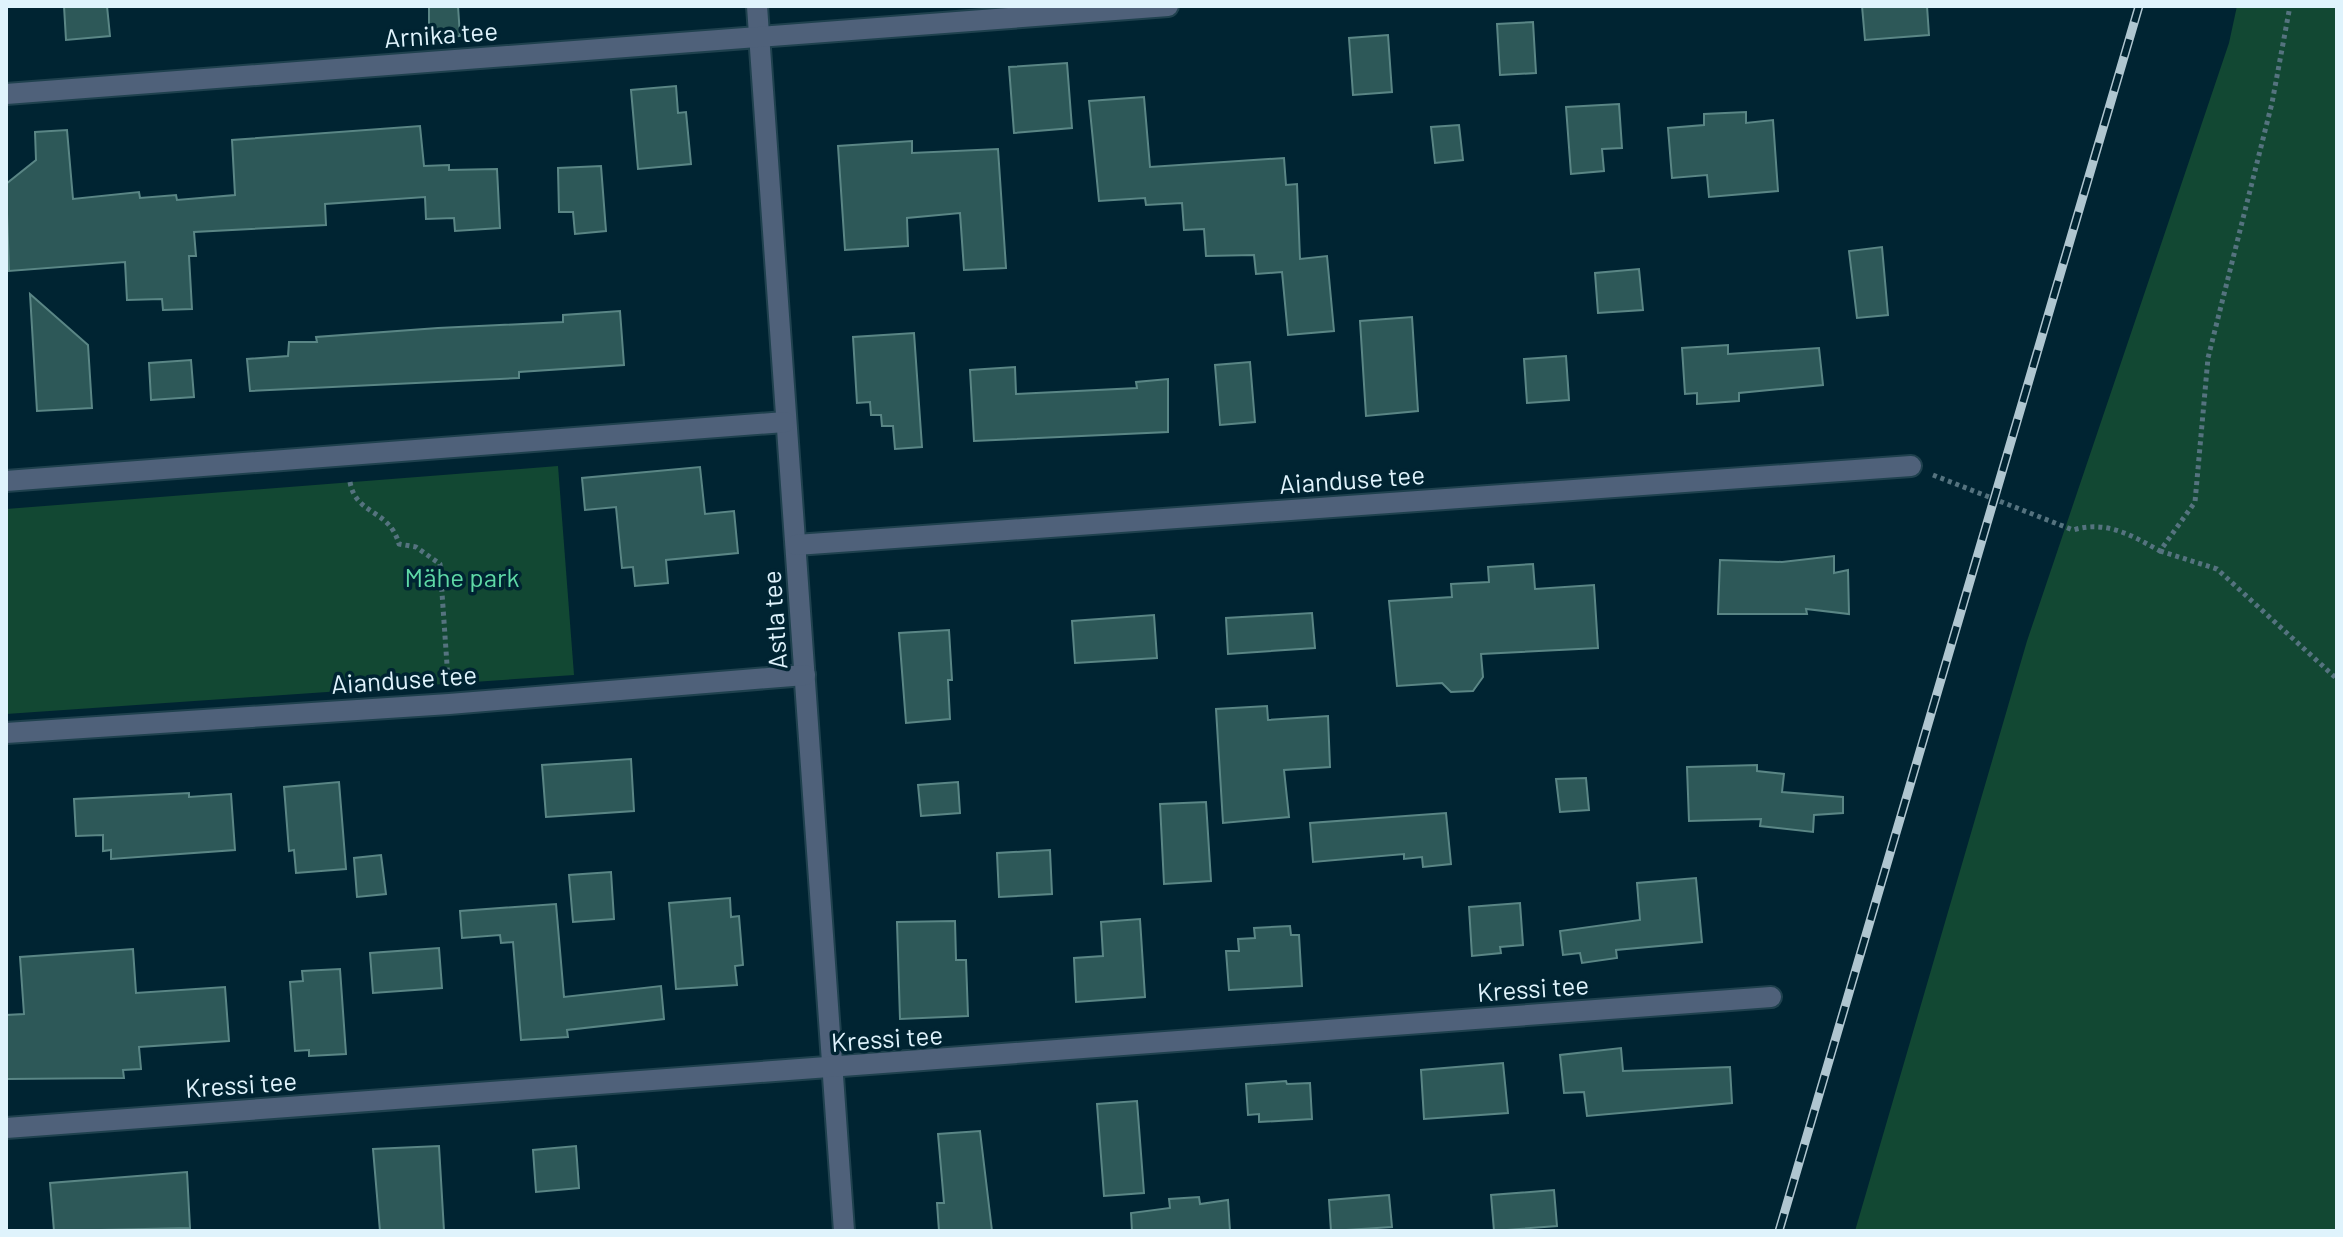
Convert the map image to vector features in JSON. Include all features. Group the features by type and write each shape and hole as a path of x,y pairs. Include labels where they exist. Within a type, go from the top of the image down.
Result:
{"street":[{"name":"Astla tee","path":"757,6 844,1231"},
{"name":"Arnika tee","path":"6,94 1168,6"},
{"path":"6,481 785,422"},
{"name":"Aianduse tee","path":"796,545 1911,466"},
{"name":"Aianduse tee","path":"6,733 449,704 805,675"},
{"name":"Kressi tee","path":"6,1128 1771,997"}],"path":[{"path":"2160,551 2195,502 2208,358 2272,103 2290,6"},
{"path":"346,457 352,495 367,509 386,518 399,544 416,547 440,564 449,704"},
{"path":"1911,466 2073,530 2087,526 2123,530 2160,551 2217,569 2337,679"}],"green space":[{"path":"2237,6 2337,6 2337,1231 1855,1231 2027,641 2229,43"},
{"name":"Mähe park","path":"558,466 574,675 6,714 6,509"}],"building":[{"path":"64,6 107,6 110,36 66,40"},
{"path":"429,6 458,6 460,36 429,40"},
{"path":"1862,6 1927,6 1929,35 1865,40"},
{"path":"1533,22 1536,73 1500,75 1497,24"},
{"path":"1388,35 1392,92 1353,95 1349,38"},
{"path":"1067,63 1072,128 1014,133 1009,67"},
{"path":"676,86 678,113 686,112 691,164 638,169 631,90"},
{"path":"1144,97 1150,167 1284,158 1286,185 1297,184 1300,259 1327,256 1334,331 1288,335 1282,272 1256,274 1254,255 1206,256 1204,229 1184,230 1182,203 1146,205 1145,198 1099,201 1089,101"},
{"path":"1619,104 1622,148 1602,149 1604,171 1571,174 1566,107"},
{"path":"1746,112 1746,123 1773,120 1778,191 1709,197 1707,175 1672,178 1668,128 1704,125 1704,114"},
{"path":"1459,125 1463,160 1435,163 1431,127"},
{"path":"420,126 424,166 449,165 449,170 497,169 500,228 455,231 454,218 426,219 425,197 325,204 326,225 194,232 196,256 189,256 192,309 163,310 162,299 127,300 125,262 9,271 6,184 36,160 35,132 67,130 73,199 139,192 140,198 176,195 177,200 235,195 232,140"},
{"path":"912,141 912,153 998,149 1006,268 964,270 960,213 907,218 908,246 845,250 838,146"},
{"path":"601,166 606,231 575,234 573,212 559,212 558,168"},
{"path":"1882,247 1888,315 1857,318 1849,251"},
{"path":"1639,269 1643,310 1598,313 1595,273"},
{"path":"30,294 88,345 92,408 37,411"},
{"path":"620,311 624,365 519,372 519,378 250,391 247,359 288,356 289,342 317,342 316,337 438,328 563,322 563,315"},
{"path":"1412,317 1418,411 1366,416 1360,321"},
{"path":"914,333 922,447 895,449 893,426 882,426 881,415 871,415 870,402 857,403 853,337"},
{"path":"1728,345 1728,354 1819,348 1823,385 1739,393 1739,401 1697,404 1697,393 1685,394 1682,348"},
{"path":"1566,356 1569,400 1527,403 1524,359"},
{"path":"191,360 194,397 151,400 149,363"},
{"path":"1250,362 1255,422 1220,425 1215,365"},
{"path":"1015,367 1016,394 1137,388 1136,382 1168,379 1168,432 974,441 970,370"},
{"path":"700,467 705,514 734,511 738,553 666,560 668,583 635,586 633,567 622,568 616,507 585,510 582,478"},
{"path":"1834,556 1834,573 1848,570 1849,614 1806,609 1807,614 1718,614 1720,560 1782,562"},
{"path":"1533,564 1535,589 1594,585 1598,648 1481,654 1483,677 1473,691 1451,692 1442,683 1397,686 1389,601 1452,597 1451,584 1489,582 1488,567"},
{"path":"1312,613 1315,648 1228,654 1226,618"},
{"path":"1154,615 1157,658 1075,663 1072,621"},
{"path":"949,630 952,680 948,680 950,719 906,723 899,633"},
{"path":"1267,706 1268,720 1328,716 1330,767 1284,770 1289,817 1223,823 1216,709"},
{"path":"631,759 634,811 546,817 542,765"},
{"path":"1757,765 1757,771 1784,774 1782,792 1843,797 1843,813 1814,815 1813,832 1760,826 1761,819 1689,821 1687,767"},
{"path":"1586,778 1589,810 1560,812 1556,779"},
{"path":"339,782 346,869 296,873 294,850 289,851 284,787"},
{"path":"958,782 960,813 921,816 918,785"},
{"path":"189,793 189,797 231,794 235,850 111,859 111,850 103,851 103,835 76,836 74,799"},
{"path":"1206,802 1211,881 1164,884 1160,804"},
{"path":"1446,813 1451,864 1423,867 1422,857 1404,859 1404,854 1313,862 1310,823"},
{"path":"1050,850 1052,894 999,897 997,853"},
{"path":"381,855 386,894 357,897 354,858"},
{"path":"611,872 614,919 573,922 569,875"},
{"path":"1696,878 1702,942 1616,950 1617,958 1582,963 1580,953 1563,955 1560,931 1640,920 1637,883"},
{"path":"730,898 731,917 739,916 743,965 735,966 737,985 676,989 669,903"},
{"path":"1520,903 1523,945 1500,947 1501,953 1472,956 1469,907"},
{"path":"556,904 564,997 661,986 664,1019 567,1030 568,1037 521,1040 513,942 501,943 500,935 462,938 460,911"},
{"path":"1140,919 1145,997 1076,1002 1074,958 1103,956 1101,922"},
{"path":"955,921 956,960 966,960 968,1016 900,1019 897,922"},
{"path":"1290,926 1291,935 1299,935 1302,986 1229,990 1226,951 1239,951 1238,939 1255,938 1254,928"},
{"path":"439,948 442,988 373,993 370,953"},
{"path":"133,949 136,993 225,987 229,1041 139,1047 141,1069 123,1070 124,1078 6,1079 6,1015 24,1014 20,957"},
{"path":"340,969 346,1054 309,1056 309,1050 295,1051 290,982 303,981 302,971"},
{"path":"1621,1048 1623,1071 1730,1067 1732,1103 1587,1116 1584,1092 1564,1093 1560,1055"},
{"path":"1503,1063 1508,1113 1424,1119 1421,1070"},
{"path":"1286,1081 1287,1084 1310,1083 1312,1119 1259,1122 1259,1114 1248,1115 1246,1084"},
{"path":"1137,1101 1144,1193 1104,1196 1097,1104"},
{"path":"980,1131 992,1231 939,1231 937,1203 944,1203 938,1134"},
{"path":"439,1146 444,1231 380,1231 373,1149"},
{"path":"576,1146 579,1188 536,1192 533,1150"},
{"path":"187,1172 190,1228 54,1231 50,1183"},
{"path":"1554,1190 1557,1226 1494,1231 1491,1195"},
{"path":"1389,1195 1392,1227 1331,1231 1329,1200"},
{"path":"1199,1197 1200,1204 1228,1200 1230,1231 1132,1231 1131,1213 1170,1208 1169,1199"}],"railway":[{"path":"1779,1231 2139,6"}]}
